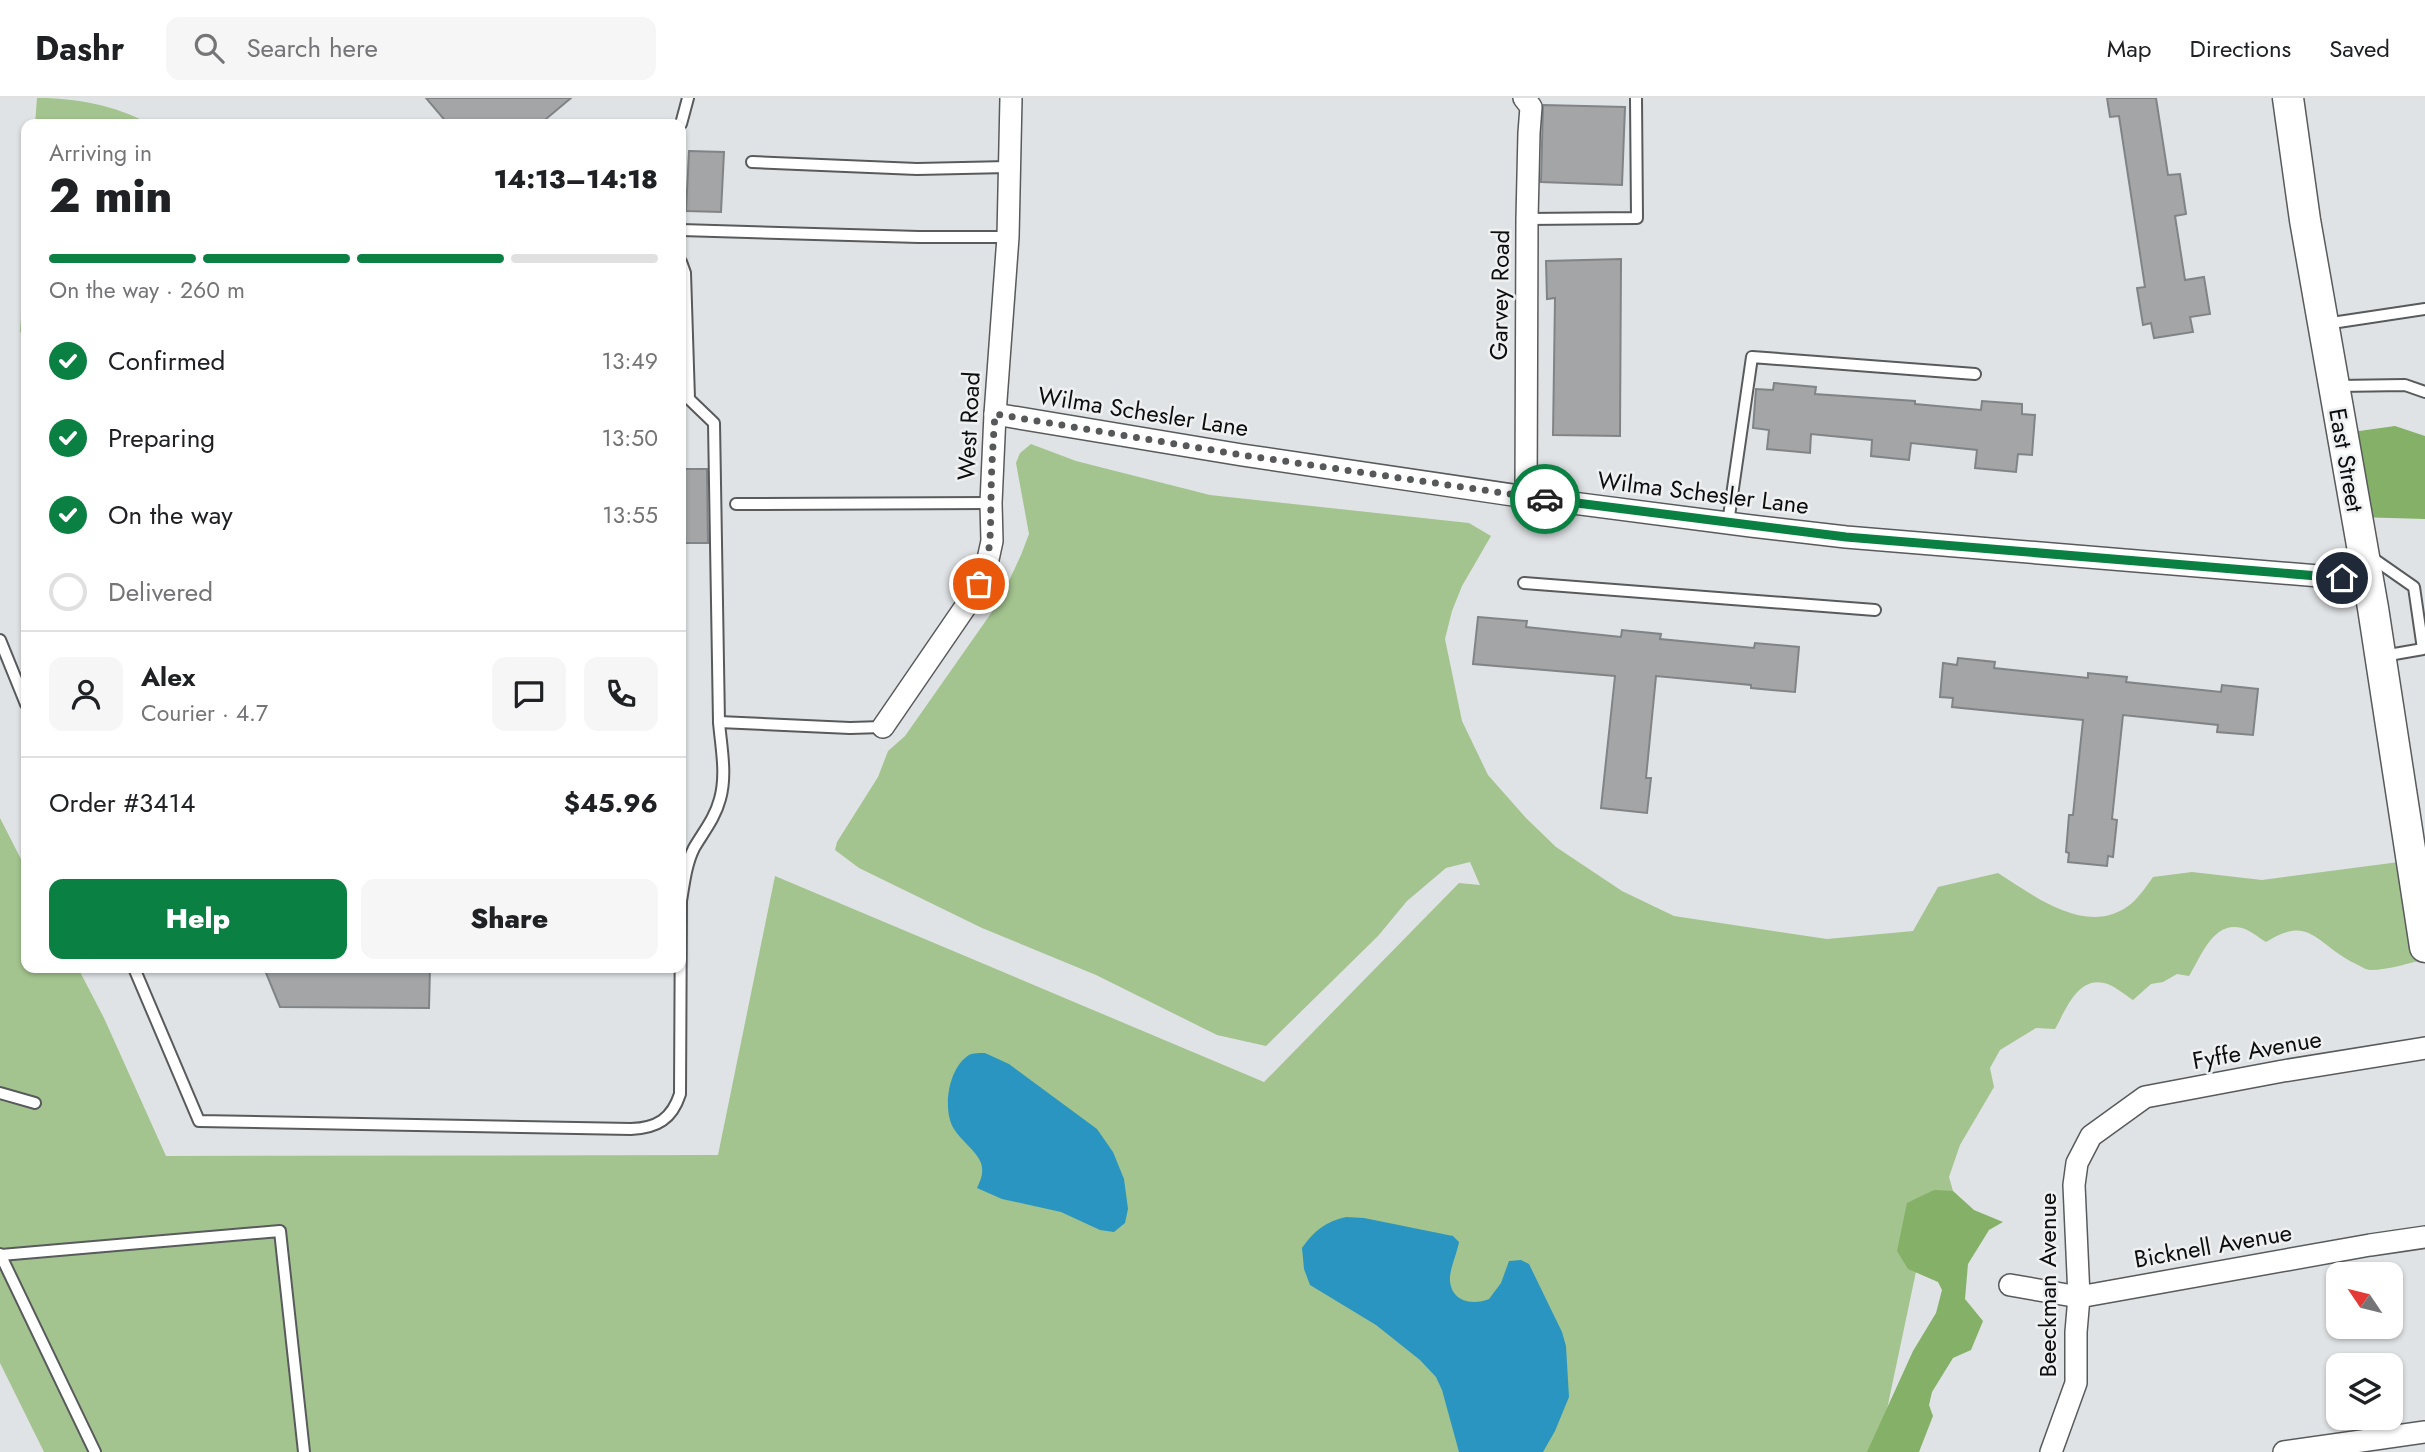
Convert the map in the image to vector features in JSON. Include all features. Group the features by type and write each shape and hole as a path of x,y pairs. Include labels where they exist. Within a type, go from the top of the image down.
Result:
{"main road":[{"name":"East Street","path":"2288,98 2305,220 2380,656 2425,947"}],"street":[{"name":"West Road","path":"883,727 979,584 992,541 990,503 1008,237 1011,98"},
{"name":"Garvey Road","path":"1524,98 1531,107 1527,219 1526,497"},
{"name":"Wilma Schesler Lane","path":"995,414 1256,457 1526,497 1846,537 2364,566"},
{"name":"Fyffe Avenue","path":"2106,1125 2145,1097 2425,1048"},
{"name":"Beeckman Avenue","path":"2051,1452 2076,1383 2079,1297 2074,1185 2077,1163 2091,1136 2106,1125"},
{"name":"Bicknell Avenue","path":"2010,1284 2079,1297 2343,1249 2425,1237"},
{"path":"2284,1452 2425,1432"}],"lane":[{"path":"682,119 688,98"},
{"path":"1527,219 1637,218 1636,98"},
{"path":"752,162 917,169 1008,167"},
{"path":"686,230 1008,237"},
{"path":"686,304 689,399 714,423 719,722 723,769 721,797 713,820 693,850 686,871"},
{"path":"2323,324 2425,309"},
{"path":"1728,523 1752,358 1975,374"},
{"path":"2333,386 2405,385 2425,392"},
{"path":"736,504 990,503"},
{"path":"2364,566 2414,587 2423,649 2380,656"},
{"path":"1524,583 1875,610"},
{"path":"0,640 21,692"},
{"path":"719,722 883,727"},
{"path":"136,973 199,1121 644,1129 669,1117 680,1094 681,973"},
{"path":"0,1093 35,1103"},
{"path":"95,1452 1,1254 280,1231 304,1452"}],"green space":[{"path":"37,98 95,104 139,119 35,119"},
{"path":"2395,426 2425,436 2425,519 2355,517 2345,433"},
{"path":"1031,444 1076,461 1210,495 1469,523 1491,536 1462,586 1445,639 1462,721 1488,775 1556,847 1622,891 1674,916 1827,939 1913,931 1938,887 1998,873 2063,911 2098,917 2115,913 2132,903 2153,877 2192,872 2262,880 2399,862 2424,960 2369,970 2343,957 2304,931 2281,934 2266,942 2245,929 2232,927 2223,929 2209,942 2189,976 2177,974 2163,982 2151,984 2133,1000 2108,984 2095,982 2086,985 2068,1005 2055,1029 2036,1028 2000,1050 1990,1068 1994,1087 1960,1145 1949,1177 1953,1191 1933,1191 1878,1452 44,1452 0,1363 0,818 21,859 21,973 81,973 104,1018 166,1156 718,1155 775,876 1264,1082 1459,883 1480,885 1470,862 1446,868 1407,901 1378,936 1266,1046 1217,1035 1096,975 982,928 859,868 835,850 837,842 878,777 888,751 905,736 999,602 1021,555 1029,534 1016,463 1020,453"},
{"path":"1934,1190 1953,1191 1974,1210 2003,1222 1989,1230 1968,1264 1965,1299 1983,1321 1971,1350 1953,1358 1932,1392 1929,1405 1933,1416 1919,1452 1867,1452 1913,1351 1936,1313 1942,1290 1938,1282 1908,1269 1897,1251 1907,1203"}],"water":[{"path":"985,1053 1009,1064 1097,1129 1113,1152 1124,1179 1128,1209 1125,1223 1114,1232 1100,1230 1061,1212 1002,1199 977,1188 982,1173 981,1163 954,1129 950,1121 948,1101 952,1079 962,1061 971,1054"},
{"path":"1346,1217 1364,1218 1453,1236 1459,1242 1450,1281 1455,1294 1465,1301 1489,1299 1501,1283 1509,1261 1521,1260 1529,1264 1562,1332 1566,1346 1569,1397 1543,1452 1459,1452 1436,1377 1420,1360 1376,1325 1310,1285 1304,1269 1302,1248 1321,1228"}],"building":[{"path":"426,98 571,98 546,119 444,119"},
{"path":"2107,98 2156,98 2168,175 2180,174 2186,214 2175,216 2185,280 2204,277 2210,314 2190,317 2193,332 2154,338 2151,323 2143,325 2137,288 2145,287 2119,116 2110,117"},
{"path":"1543,105 1625,107 1622,185 1541,182"},
{"path":"689,151 724,152 721,212 686,211"},
{"path":"1621,259 1620,436 1553,435 1555,298 1547,299 1546,261"},
{"path":"1774,383 1816,387 1815,394 1915,401 1915,404 1981,410 1982,401 2022,404 2022,414 2035,415 2032,455 2018,454 2016,472 1975,468 1977,450 1911,443 1909,460 1871,456 1872,440 1811,434 1810,453 1767,449 1769,430 1753,428 1756,389 1773,390"},
{"path":"686,469 707,469 708,543 686,543"},
{"path":"1478,617 1527,621 1526,627 1621,637 1622,630 1661,634 1660,639 1754,648 1755,643 1799,647 1795,692 1656,676 1646,778 1651,778 1647,813 1601,808 1615,676 1473,664"},
{"path":"1958,658 1995,662 1994,668 2088,678 2088,673 2127,677 2126,682 2221,692 2222,685 2258,689 2253,735 2217,732 2218,725 2123,715 2112,819 2117,820 2113,857 2108,856 2107,866 2068,862 2069,853 2066,852 2069,815 2073,815 2083,720 1952,707 1953,698 1940,697 1943,663 1957,665"},
{"path":"266,973 430,973 429,1008 280,1007"}],"way so far":[{"path":"979,584 992,541 990,503 995,414 1242,455 1545,499"}],"route":[{"path":"1545,499 1846,537 2342,578"}]}
